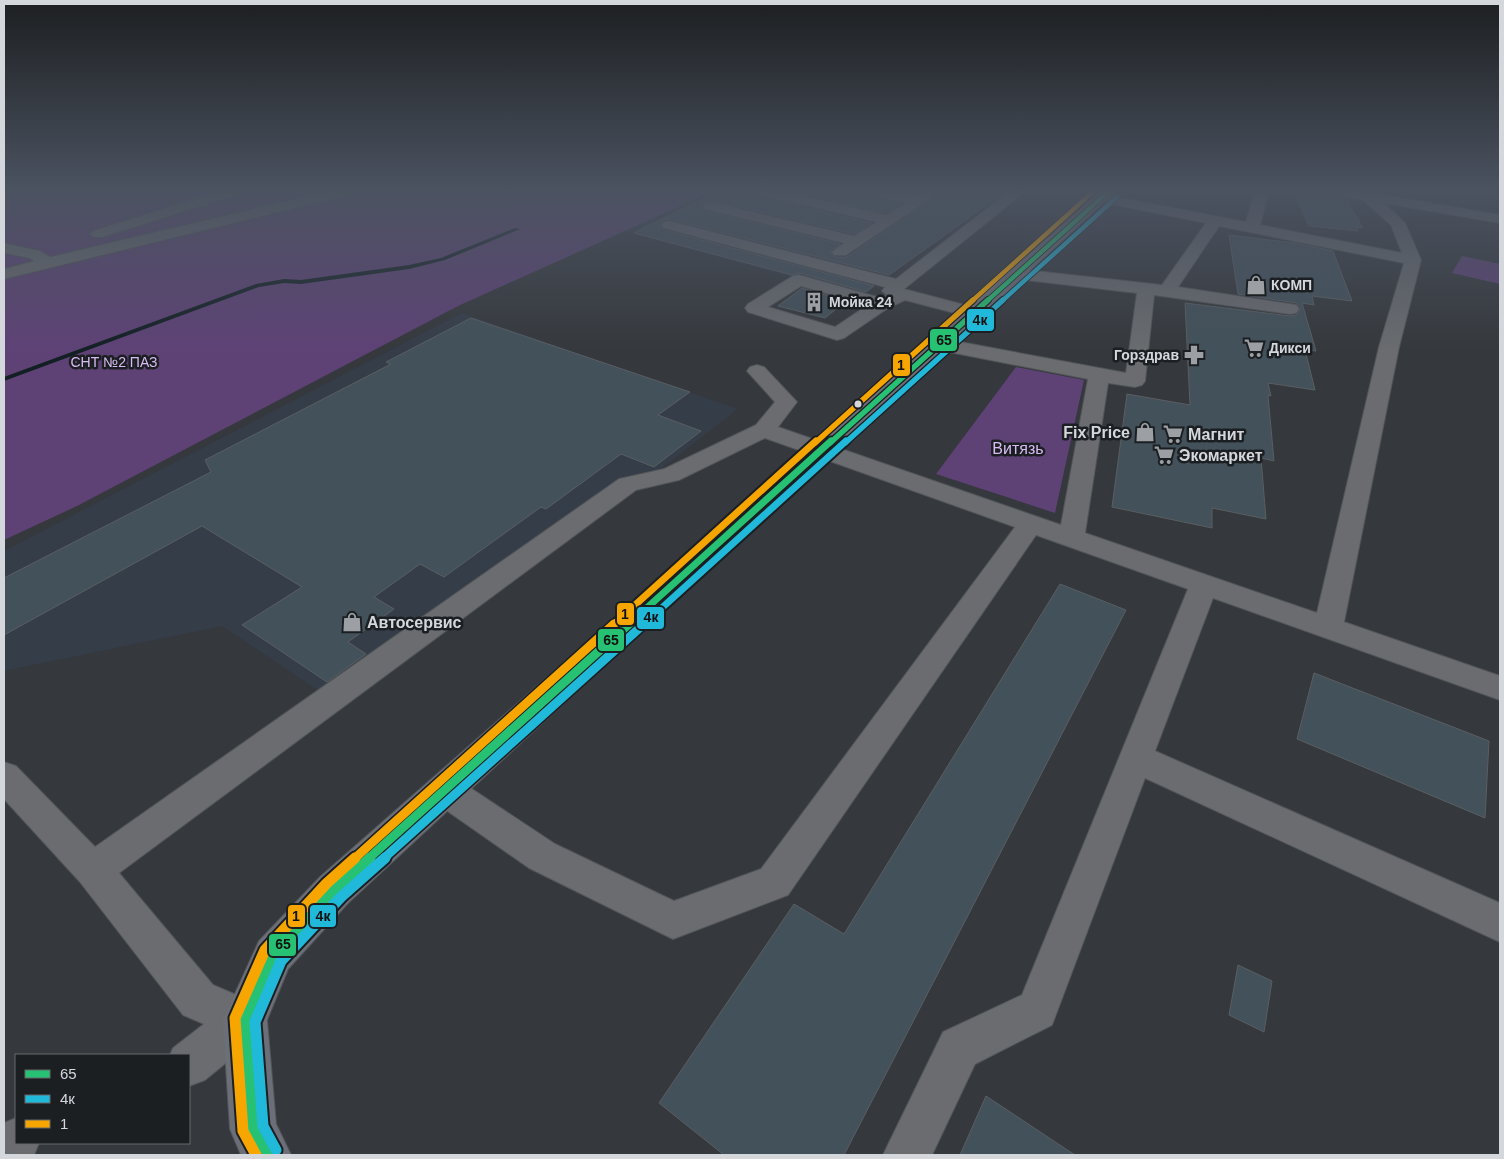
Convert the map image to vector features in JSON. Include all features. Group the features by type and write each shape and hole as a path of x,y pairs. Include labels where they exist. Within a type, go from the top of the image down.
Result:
{"main road":[{"path":"267,1155 253,1129 245,1020 273,955 334,890 1050,244"}],"street":[{"path":"4,274 70,244"},
{"path":"4,248 41,258 105,244"},
{"path":"743,244 820,264 974,313"},
{"path":"820,264 853,244"},
{"path":"882,304 799,280 754,308 837,334 882,304 901,290 956,244"},
{"path":"939,344 1135,381 1156,291 1196,244"},
{"path":"1335,244 1413,260"},
{"path":"1328,628 1389,347 1413,260 1407,244"},
{"path":"1017,274 1290,309"},
{"path":"93,870 628,484 672,475 764,430 786,402 757,370"},
{"path":"1071,539 1099,375"},
{"path":"764,430 1500,688"},
{"path":"445,790 542,856 673,920 774,882 1030,524"},
{"path":"907,1155 959,1048 1037,1010 1204,585"},
{"path":"1136,758 1500,923"},
{"path":"4,776 93,870 198,1000 245,1020 190,1063"}],"shaded area":[{"path":"671,244 900,244 833,289"},
{"path":"462,313 738,409 653,475 620,479 325,695 222,626 4,671 4,551"}],"green space":[{"name":"СНТ №2 ПАЗ","path":"4,244 596,244 458,306 77,506 4,540"},
{"path":"1462,256 1500,264 1500,284 1452,273"},
{"name":"Витязь","path":"1016,367 1084,380 1055,513 936,474"}],"building":[{"path":"676,244 717,244 874,286 866,292 800,273 792,275"},
{"path":"768,244 840,244 830,252 834,257 847,257 866,244 932,244 889,275"},
{"path":"1230,244 1300,244 1333,251 1352,301 1312,296 1314,305 1302,303 1316,351 1305,350 1315,390 1268,383 1271,396 1268,395 1274,461 1261,458 1266,519 1212,508 1212,528 1112,507 1127,394 1190,405 1185,303 1290,316 1296,315 1300,310 1296,303 1238,294"},
{"name":"Мойка 24","path":"802,288 846,301 825,318 778,306"},
{"path":"471,318 690,392 658,415 701,431 654,467 621,454 546,509 541,507 444,577 420,564 374,597 394,609 348,642 366,654 327,682 242,625 302,587 202,526 4,635 4,578 211,472 205,460 391,364 386,362"},
{"path":"1060,584 1126,610 844,1155 724,1155 659,1103 794,904 844,934"},
{"path":"1314,673 1489,741 1485,818 1297,739"},
{"path":"1238,965 1272,981 1264,1032 1229,1015"},
{"path":"986,1096 1075,1155 960,1155"}],"waterway":[{"path":"4,379 258,285 284,281 301,282 409,267 443,259 480,244"}],"transit line":[{"name":"1","path":"256,1155 243,1131 235,1018 265,950 327,883 1035,244"},
{"name":"65","path":"267,1155 253,1129 245,1020 273,955 334,890 1050,244"},
{"name":"4к","path":"276,1150 263,1126 255,1022 281,961 341,897 1065,244"}],"place":[{"name":"КОМП","path":"1256,285"},
{"name":"Мойка 24","path":"814,302"},
{"name":"Дикси","path":"1254,348"},
{"name":"Горздрав","path":"1194,355"},
{"name":"Fix Price","path":"1145,432"},
{"name":"Магнит","path":"1173,434"},
{"name":"Экомаркет","path":"1164,455"},
{"name":"Автосервис","path":"352,622"}]}
